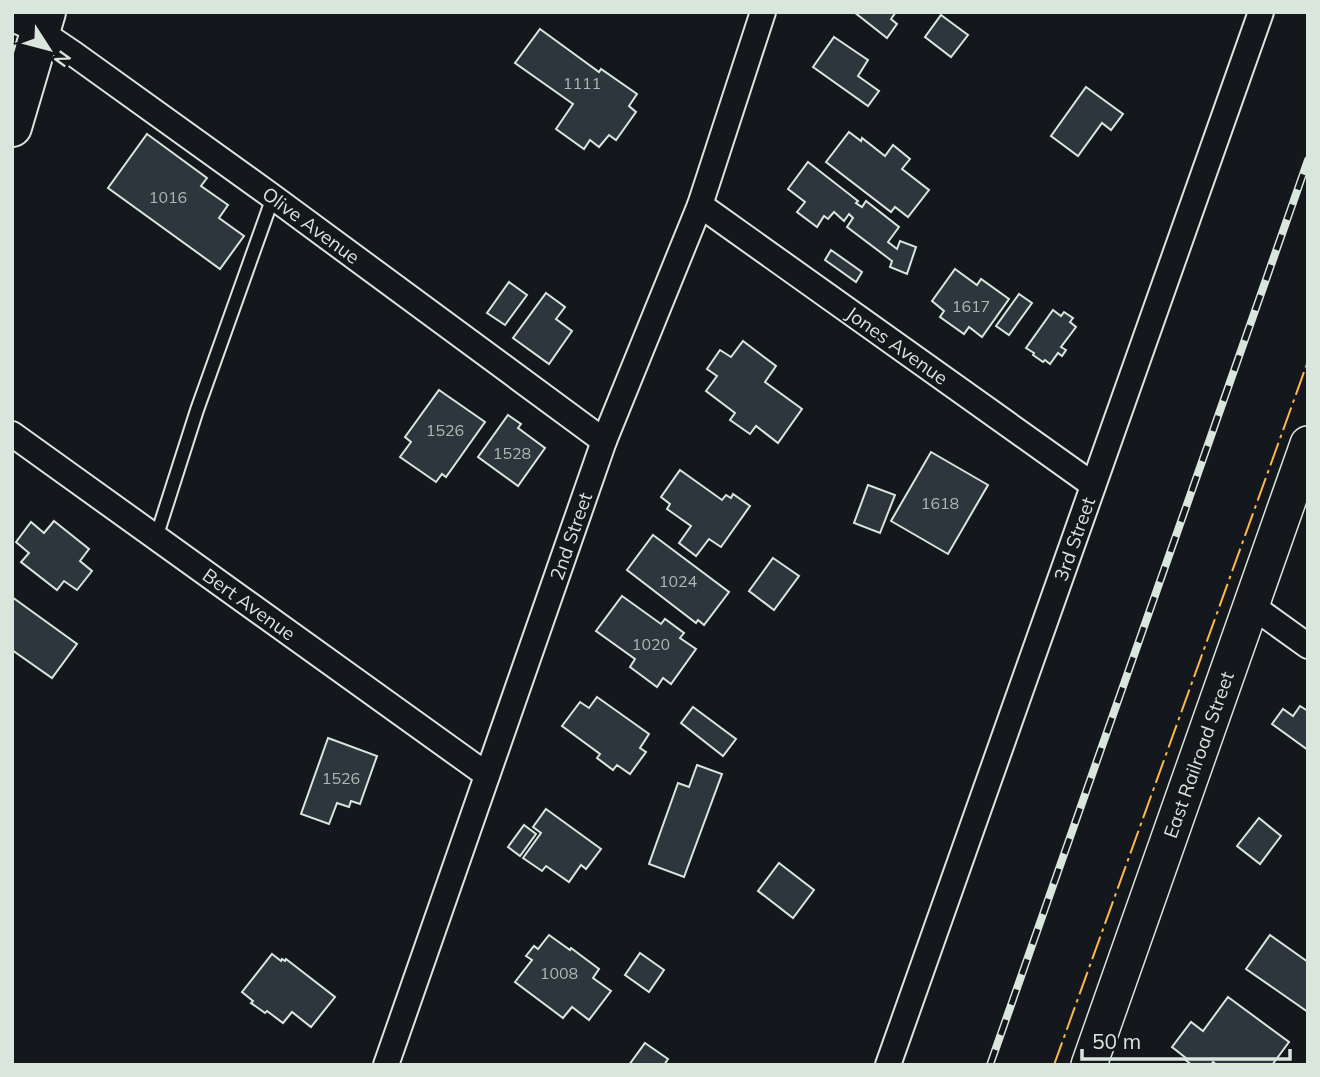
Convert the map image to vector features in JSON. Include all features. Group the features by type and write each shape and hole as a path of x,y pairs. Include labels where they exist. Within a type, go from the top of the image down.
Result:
{"main road":[{"path":"12,127 33,21"}],"street":[{"name":"2nd Street","path":"386,1065 604,441 700,205 763,12"},
{"name":"3rd Street","path":"888,1065 1261,12"},
{"name":"Olive Avenue","path":"33,21 604,441"},
{"name":"Jones Avenue","path":"700,205 1093,485"},
{"name":"Bert Avenue","path":"12,434 487,775"},
{"name":"East Railroad Street","path":"1089,1065 1308,444"},
{"path":"1251,605 1308,646"}],"lane":[{"path":"156,538 197,410 273,197"}],"building":[{"path":"854,12 896,12 891,19 897,24 887,38"},
{"path":"941,15 968,35 951,57 925,37"},
{"path":"540,29 599,72 601,69 637,94 629,106 636,112 616,140 609,135 599,147 590,140 584,149 556,129 573,104 515,63"},
{"path":"834,37 868,60 858,76 879,91 868,106 813,67"},
{"path":"1086,87 1123,114 1111,130 1102,123 1078,156 1051,136"},
{"path":"849,132 861,141 862,138 885,156 893,145 910,159 902,169 929,190 908,217 895,207 891,212 826,162"},
{"path":"147,134 207,178 201,186 228,205 219,218 244,236 220,269 108,188"},
{"path":"808,162 858,201 856,203 862,207 866,201 899,227 888,242 897,249 900,241 916,247 907,274 890,267 892,261 847,227 853,218 849,214 844,221 834,212 828,219 824,216 817,227 797,212 805,202 788,189"},
{"path":"831,250 862,272 856,282 825,260"},
{"path":"955,269 977,285 981,279 1009,299 982,337 969,327 964,334 940,317 944,311 932,301"},
{"path":"509,282 527,295 505,325 487,313"},
{"path":"546,293 565,307 556,319 572,331 549,364 513,338"},
{"path":"1019,294 1032,303 1009,335 996,326"},
{"path":"1053,310 1061,316 1064,312 1073,318 1070,322 1076,327 1061,347 1066,350 1062,356 1058,353 1050,364 1045,360 1043,362 1026,348"},
{"path":"743,341 776,366 765,382 802,409 778,443 756,426 750,434 730,420 735,413 706,391 717,376 707,369 720,350 731,357"},
{"path":"439,390 485,422 446,477 442,474 436,482 400,457 411,442 405,437"},
{"path":"508,415 521,424 518,428 545,448 518,486 478,457"},
{"path":"931,452 988,485 948,554 891,521"},
{"path":"680,470 722,500 726,495 731,498 733,494 750,506 721,547 709,539 696,556 679,543 691,526 667,509 670,504 661,497"},
{"path":"868,485 895,495 880,533 854,523"},
{"path":"54,521 89,549 80,561 92,571 77,590 64,581 57,590 21,562 29,553 16,542 31,522 44,533"},
{"path":"653,535 729,592 704,625 698,620 696,623 627,570"},
{"path":"773,558 799,576 774,610 749,591"},
{"path":"622,596 661,624 665,619 684,633 680,638 696,649 671,684 663,678 657,687 630,667 635,659 596,631"},
{"path":"12,597 77,644 52,678 12,650"},
{"path":"597,697 649,734 640,748 646,752 630,774 617,765 613,770 597,758 600,754 562,726 580,702 589,708"},
{"path":"1300,706 1308,711 1308,750 1272,724 1283,709 1293,716"},
{"path":"693,707 736,739 723,756 681,723"},
{"path":"328,738 377,756 360,804 351,801 349,807 337,803 329,824 301,814"},
{"path":"697,765 722,774 684,877 649,864 678,783 689,787"},
{"path":"546,809 601,849 586,869 581,865 569,882 546,866 542,871 523,858 541,833 533,827"},
{"path":"1259,818 1281,836 1260,864 1237,846"},
{"path":"524,825 536,834 520,856 508,847"},
{"path":"779,863 814,890 793,918 758,891"},
{"path":"549,935 599,969 593,978 611,991 589,1020 572,1007 563,1018 515,982 532,960 526,956 534,946 538,949"},
{"path":"1270,935 1308,962 1308,1012 1246,969"},
{"path":"640,953 664,970 649,992 625,975"},
{"path":"272,954 281,961 286,959 335,997 311,1027 292,1012 283,1023 251,1003 253,1001 242,992"},
{"path":"1228,997 1289,1042 1272,1065 1217,1065 1213,1062 1211,1065 1192,1065 1172,1047 1191,1022 1203,1031"},
{"path":"645,1043 668,1059 664,1065 629,1065"}],"railway":[{"path":"990,1065 1308,160"}],"power":[{"path":"1054,1065 1308,361"}]}
